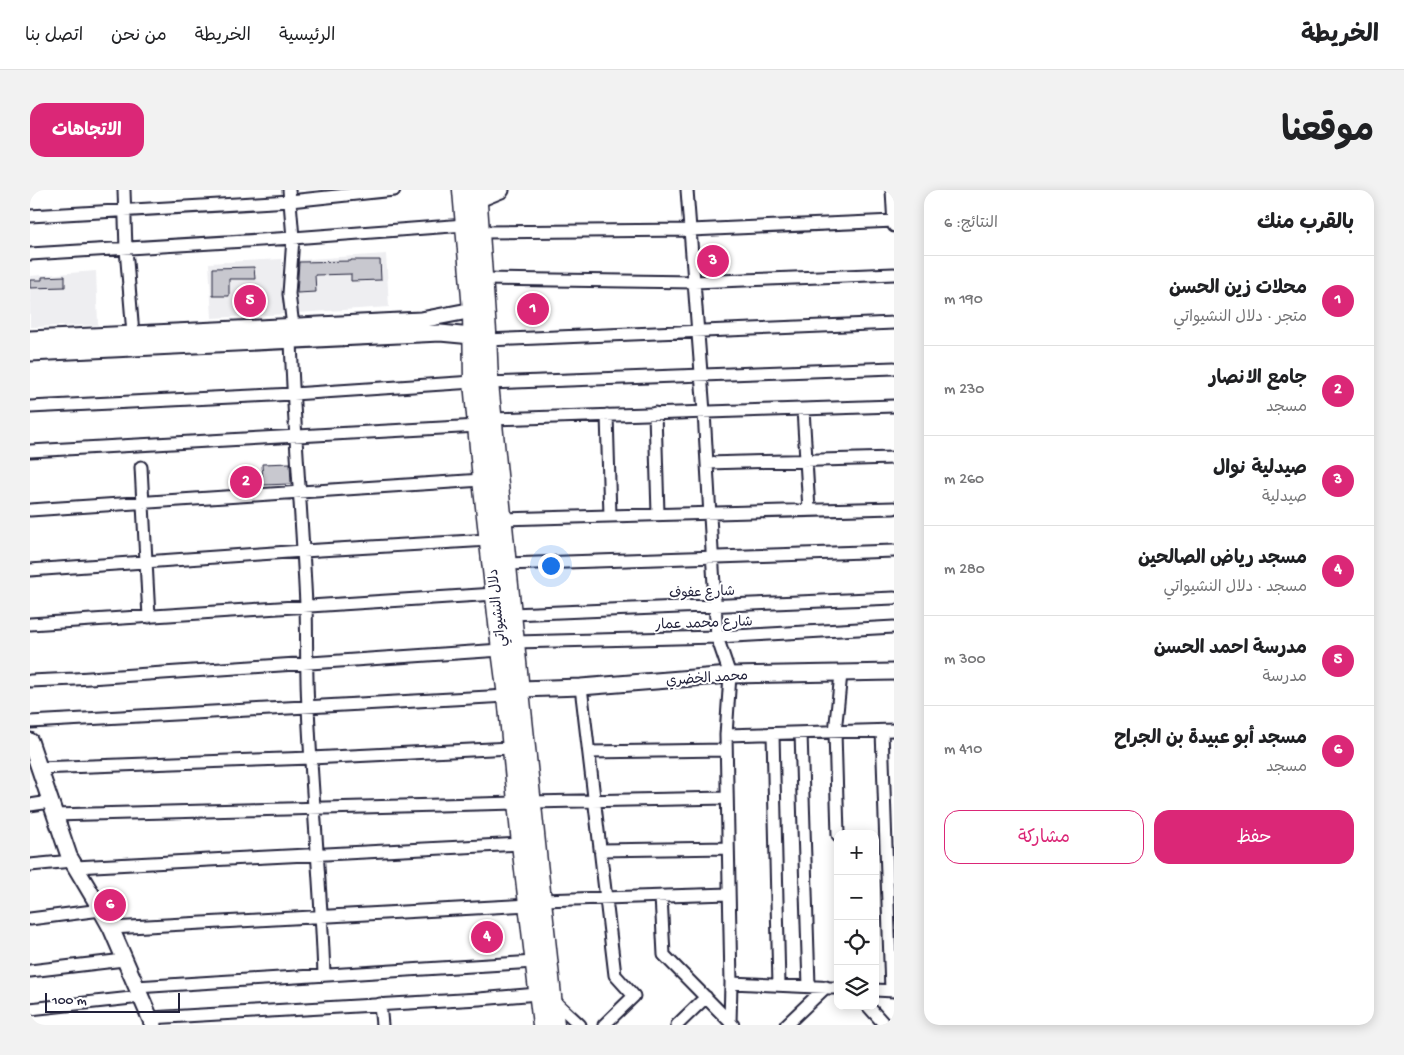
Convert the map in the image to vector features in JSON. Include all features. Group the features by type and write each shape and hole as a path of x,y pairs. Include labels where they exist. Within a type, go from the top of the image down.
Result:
{"main road":[{"name":"دلال النشيواتي","path":"470,196 482,336 481,382 485,422 502,519 512,614 508,646"},
{"name":"دلال النشيواتي","path":"473,229 483,280 479,309"},
{"name":"دلال النشيواتي","path":"485,422 482,480 495,594 508,646 511,692 545,996 542,1025"},
{"name":"دلال النشيواتي","path":"511,692 511,748 524,802 520,844 535,902 535,962 555,1025"}],"street":[{"path":"124,190 126,249 133,334"},
{"path":"30,216 125,212 289,195 394,190"},
{"path":"470,196 501,190"},
{"path":"687,190 704,412 717,637 730,675 726,750 732,1024"},
{"path":"892,190 894,226"},
{"path":"289,195 293,238 289,294 293,394 300,491 306,607 308,707 324,975"},
{"path":"30,254 473,229 691,230 894,221"},
{"path":"483,280 694,282 894,274"},
{"path":"30,353 292,333 421,320 479,309"},
{"path":"30,339 133,334 440,333 482,336 697,332 894,323"},
{"path":"30,406 293,394 481,382 894,368"},
{"path":"30,451 295,437 485,422 606,415 894,406"},
{"path":"802,408 809,510"},
{"path":"655,413 658,514"},
{"path":"606,415 610,516"},
{"path":"707,463 894,458"},
{"path":"141,467 149,617"},
{"path":"30,510 482,480"},
{"path":"502,519 894,508"},
{"path":"30,570 488,540"},
{"path":"506,564 894,551"},
{"path":"30,624 495,594"},
{"name":"شارع عفوف","path":"512,614 894,598"},
{"name":"شارع محمد عمار","path":"30,682 306,663 508,646 894,627"},
{"name":"محمد الخضري","path":"511,692 730,675 894,672"},
{"path":"838,830 835,732 841,674"},
{"path":"581,687 615,975 634,996 604,1025"},
{"path":"30,722 222,710 308,707 511,692"},
{"path":"726,735 894,730"},
{"path":"879,990 892,990 882,731"},
{"path":"801,733 809,986"},
{"path":"773,734 779,985"},
{"path":"31,744 68,856 102,910 151,1021 380,1004 545,996 580,1025"},
{"path":"38,768 311,758 511,748"},
{"path":"589,752 726,750"},
{"path":"30,805 52,809 314,808 727,798"},
{"path":"30,866 317,855 520,844"},
{"path":"600,850 728,848"},
{"path":"111,928 322,917 606,898 729,894"},
{"path":"661,896 664,955 732,1024"},
{"path":"30,919 102,910"},
{"path":"30,970 124,960"},
{"path":"30,1009 138,992 324,975 535,962"},
{"path":"731,983 834,988"},
{"path":"786,1025 826,987"},
{"path":"677,1025 706,998"},
{"path":"380,1004 382,1025"},
{"path":"872,1010 885,1025"}],"shaded area":[{"path":"386,254 389,307 297,313 294,260"},
{"path":"282,259 285,314 212,318 209,263"},
{"path":"96,271 98,325 30,327 30,276"}],"building":[{"path":"380,260 381,280 351,281 351,274 315,275 316,292 297,293 299,262"},
{"path":"254,267 255,279 229,279 229,296 213,296 213,268"},
{"path":"65,276 65,287 30,288 30,280 42,280 42,277"},
{"path":"290,463 291,484 263,485 262,464"}],"place":[{"name":"صيدلية نوال","path":"713,261"},
{"name":"مدرسة احمد الحسن","path":"250,301"},
{"name":"محلات زين الحسن","path":"533,309"},
{"name":"جامع الانصار","path":"246,482"},
{"name":"مسجد أبو عبيدة بن الجراح","path":"110,905"},
{"name":"مسجد رياض الصالحين","path":"487,937"}]}
